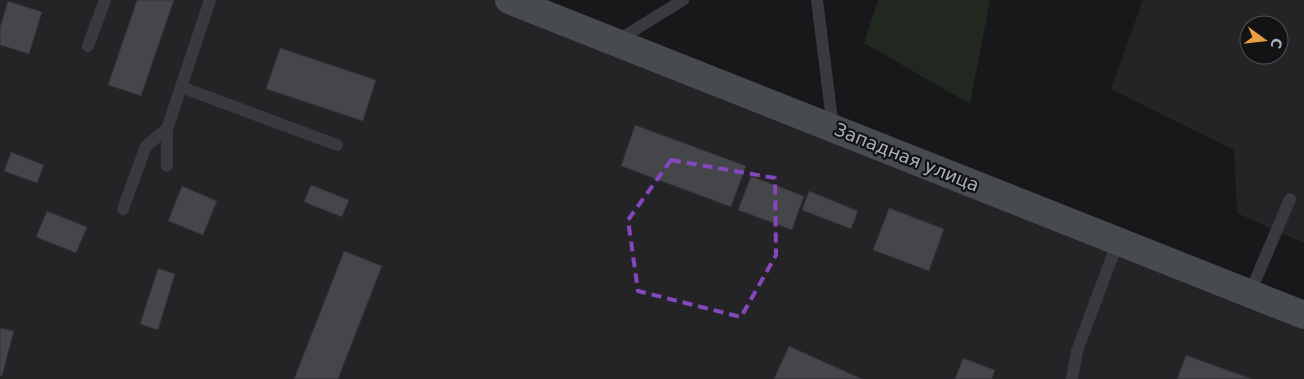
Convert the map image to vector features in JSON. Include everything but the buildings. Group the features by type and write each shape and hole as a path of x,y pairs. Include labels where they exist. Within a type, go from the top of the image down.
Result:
{"main road":[{"name":"Западная улица","path":"509,0 1304,315"}],"lane":[{"path":"88,46 105,0"},
{"path":"167,166 168,129 210,0"},
{"path":"615,42 683,0"},
{"path":"817,0 833,128"},
{"path":"181,86 337,145"},
{"path":"123,210 146,146 168,129"},
{"path":"1250,294 1290,199"},
{"path":"1072,379 1077,351 1118,241"}],"highlighted area":[{"path":"671,160 775,178 776,255 741,317 638,291 628,220"}],"shaded area":[{"path":"0,0 509,0 1304,315 1304,379 0,379"},
{"path":"878,0 990,0 970,104 864,43"},
{"path":"1143,0 1304,0 1304,243 1237,213 1234,150 1111,89"}]}
